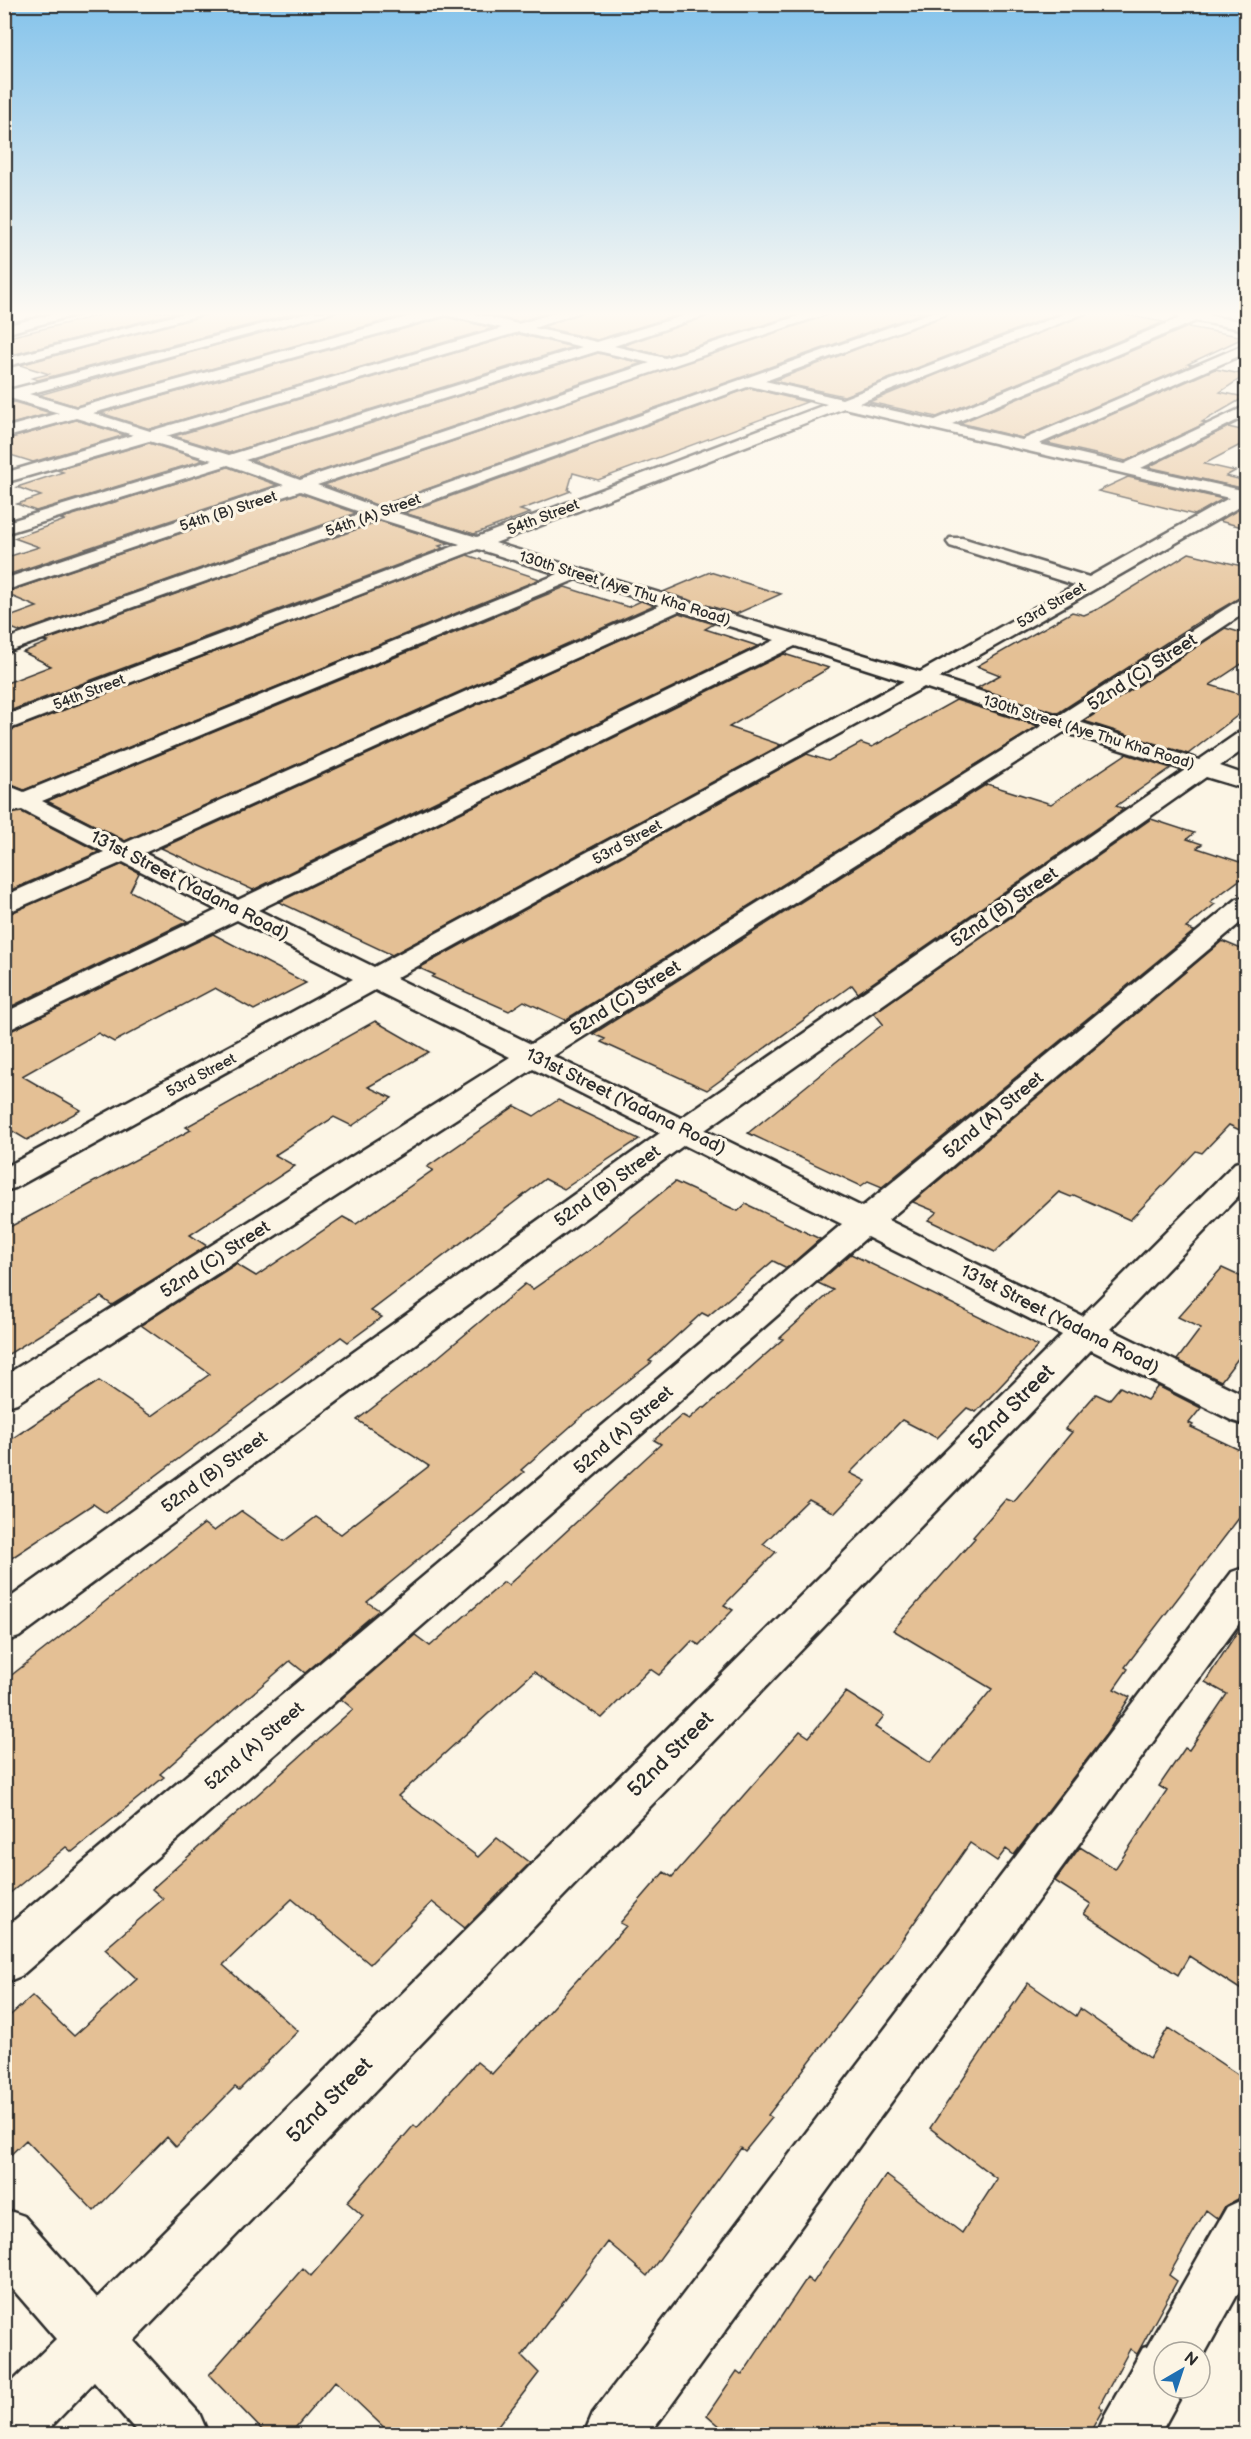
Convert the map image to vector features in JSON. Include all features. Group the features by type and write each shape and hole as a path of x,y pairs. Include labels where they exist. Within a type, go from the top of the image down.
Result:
{"street":[{"path":"4,433 30,426"},
{"name":"130th Street (Aye Thu Kha Road)","path":"118,426 229,460 300,488 378,513 793,639 1246,782"},
{"path":"4,478 186,426"},
{"path":"4,529 340,426"},
{"name":"54th (B) Street","path":"4,585 481,426"},
{"name":"54th (A) Street","path":"4,647 622,426"},
{"name":"54th Street","path":"4,724 780,426"},
{"path":"941,426 1246,497"},
{"path":"1024,445 1068,426"},
{"path":"1126,469 1214,426"},
{"name":"53rd Street","path":"4,1181 378,979 921,680 1089,583 1246,497"},
{"path":"956,542 1089,583"},
{"path":"11,800 576,573"},
{"path":"4,906 676,604"},
{"name":"52nd (C) Street","path":"4,1394 1246,604"},
{"path":"4,1024 793,639"},
{"name":"52nd (B) Street","path":"4,1625 684,1130 1246,738"},
{"name":"131st Street (Yadana Road)","path":"11,800 122,852 534,1055 1246,1412"},
{"name":"52nd (A) Street","path":"4,1960 866,1221 1246,905"},
{"name":"52nd Street","path":"4,2433 1246,1170"},
{"path":"614,2434 1246,1583"},
{"path":"1181,2340 1246,2226"},
{"path":"4,2236 178,2434"},
{"path":"1127,2434 1152,2390"}],"building":[{"path":"55,426 95,426 125,435 33,462 4,453 4,440"},
{"path":"140,426 161,426 150,429"},
{"path":"208,426 317,426 229,453 174,436"},
{"path":"363,426 455,426 300,478 252,460"},
{"path":"498,426 605,426 379,506 324,485"},
{"path":"645,426 743,426 598,480 573,473 568,490 571,491 520,510 530,513 474,534 404,513"},
{"path":"972,426 1050,426 1022,438"},
{"path":"1086,426 1200,426 1126,461 1047,443"},
{"path":"1228,427 1246,431 1246,442 1204,464 1235,471 1226,476 1246,481 1246,489 1148,467"},
{"path":"149,443 204,460 36,511 17,504 41,496 17,487 63,472 57,470"},
{"path":"228,467 277,485 4,576 4,558 39,547 14,538 65,520 60,519"},
{"path":"1128,477 1223,499 1195,515 1098,491"},
{"path":"300,493 356,513 21,632 4,625 4,619 37,607 4,593"},
{"path":"1246,505 1246,528 1219,521"},
{"path":"380,521 449,543 439,546 443,548 4,713 4,684 51,666 23,652 48,642 44,641"},
{"path":"1189,553 1246,567 1246,594 1058,713 977,688 1000,675 977,666 1072,612 1084,615 1098,609"},
{"path":"467,555 540,579 24,790 4,782 4,733"},
{"path":"710,572 781,594 736,614 663,592"},
{"path":"565,587 628,607 641,601 654,605 125,841 47,801"},
{"path":"679,613 714,624 705,629 758,646 253,890 161,848"},
{"path":"1225,628 1246,634 1246,661 1210,685 1246,696 1246,709 1188,754 1084,721"},
{"path":"784,654 829,668 729,727 781,745 392,955 279,902"},
{"path":"956,700 1038,726 565,1020 524,1001 509,1011 432,977 435,975 419,968 807,754 828,761 861,743 872,747"},
{"path":"1126,754 1171,768 1116,806 1124,809 858,993 852,985 707,1090 601,1042 605,1039 593,1034 987,784 1051,804"},
{"path":"4,812 22,812 99,852 4,893"},
{"path":"1151,819 1194,833 1187,839 1202,844 1197,848 1246,864 1246,875 1210,902 1215,904 1186,928 1194,931 882,1187 868,1181 861,1186 748,1133 883,1024 874,1013"},
{"path":"123,864 139,873 130,891 188,921 4,1010 4,916"},
{"path":"213,934 306,983 254,1010 215,988 114,1042 98,1033 22,1076 81,1110 27,1140 4,1126 4,1034"},
{"path":"1222,941 1246,951 1246,1133 1229,1125 1202,1153 1196,1151 1130,1220 1074,1195 1071,1197 1059,1192 995,1252 928,1220 937,1212 913,1202"},
{"path":"375,1021 429,1052 368,1087 392,1098 352,1126 334,1117 275,1155 295,1166 190,1235 207,1246 112,1305 101,1297 4,1357 4,1230 191,1130 186,1127"},
{"path":"558,1100 639,1139 564,1189 545,1179 371,1311 382,1317 348,1342 341,1337 106,1513 93,1504 4,1563 4,1444 99,1381 151,1416 210,1374 141,1325 236,1264 256,1276 343,1217 356,1224 433,1170 427,1167 515,1106 534,1116"},
{"path":"675,1182 738,1211 746,1204 820,1239 787,1268 773,1261 708,1316 702,1313 649,1361 652,1362 579,1419 521,1470 524,1472 367,1602 379,1610 305,1673 290,1661 160,1774 164,1777 72,1852 66,1847 4,1898 4,1681 204,1524 214,1531 241,1511 284,1541 316,1517 341,1534 429,1466 357,1420 437,1358 525,1284 533,1289 599,1243"},
{"path":"851,1254 1038,1346 976,1412 967,1408 937,1438 902,1420 850,1473 866,1481 835,1513 809,1499 763,1544 776,1552 724,1605 733,1610 699,1645 692,1641 659,1675 650,1669 602,1718 534,1672 398,1796 478,1857 497,1838 530,1863 465,1928 432,1902 370,1964 292,1899 223,1965 298,2031 239,2090 235,2087 176,2147 167,2137 94,2211 26,2140 4,2161 4,2021 32,1996 74,2036 137,1979 105,1949 163,1899 152,1889 353,1709 341,1699 415,1635 430,1646 504,1582 508,1585 661,1444 654,1440 682,1415 689,1419 703,1407 705,1408 783,1339 780,1338 833,1290 818,1283"},
{"path":"1222,1268 1246,1279 1246,1348 1221,1381 1177,1360 1201,1328 1178,1317"},
{"path":"1158,1386 1201,1408 1189,1423 1193,1425 1191,1427 1246,1453 1246,1509 1125,1667 1128,1669 1114,1689 1130,1697 1107,1733 1014,1855 1006,1849 997,1861 970,1843 883,1967 768,2115 772,2118 745,2151 741,2148 647,2276 608,2242 522,2356 539,2373 492,2434 391,2434 335,2381 290,2434 266,2434 209,2375 303,2268 311,2276 363,2216 347,2202 414,2125 417,2128 477,2062 492,2074 626,1926 620,1923 664,1872 672,1877 800,1731 809,1737 846,1692 884,1716 875,1727 930,1763 992,1689 893,1630 975,1538 973,1537 1006,1499 1014,1502 1072,1432 1065,1429 1096,1394 1109,1400 1120,1387 1147,1400"},
{"path":"1246,1618 1246,1993 1189,1956 1178,1975 1084,1914 1091,1904 1055,1881 1080,1847 1115,1869 1167,1791 1159,1786 1185,1748 1189,1750 1227,1694 1205,1682"},
{"path":"1028,1983 1076,2016 1080,2009 1150,2058 1168,2028 1246,2080 1246,2183 1238,2199 1225,2206 1218,2219 1206,2210 1169,2275 1177,2281 1137,2354 1130,2349 1099,2406 1103,2409 1089,2434 729,2434 707,2415 737,2371 742,2375 807,2278 813,2283 886,2175 962,2233 997,2179 930,2128"}]}
